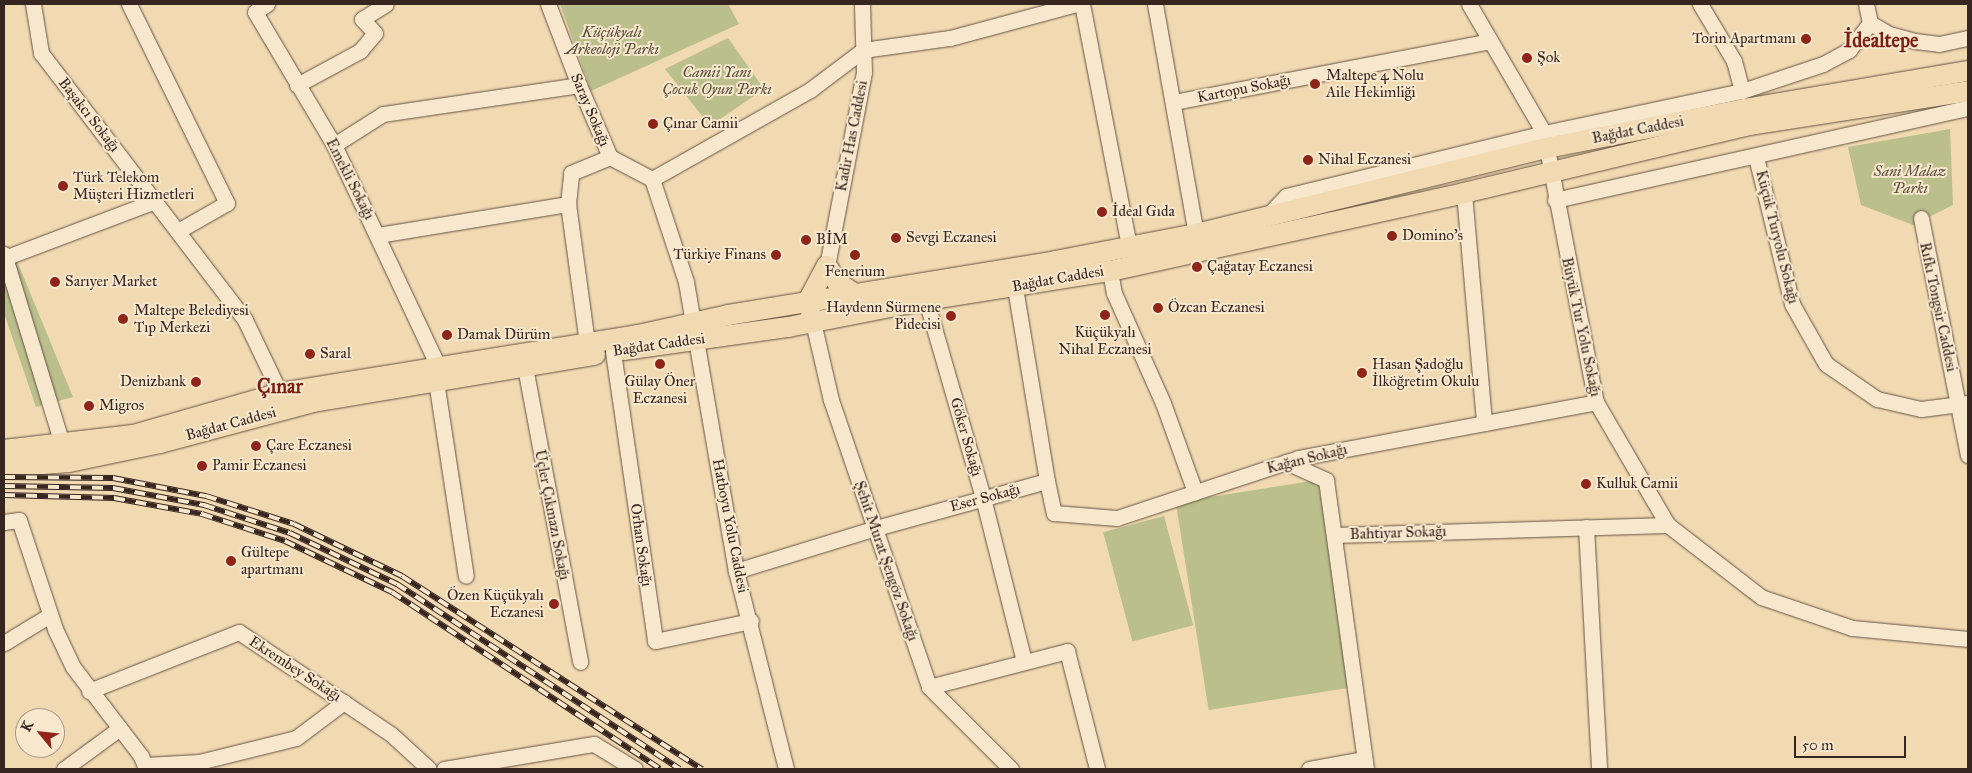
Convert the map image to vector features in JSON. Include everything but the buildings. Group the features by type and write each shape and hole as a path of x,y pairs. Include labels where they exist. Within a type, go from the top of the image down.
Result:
{"main road":[{"name":"Bağdat Caddesi","path":"4,450 133,435 280,393 437,374 525,368 613,352 808,301 1196,234 1312,206 1545,141 1968,71"},
{"name":"Bağdat Caddesi","path":"4,467 69,462 160,443 313,402 587,343 694,331 812,322 926,300 1110,271 1464,193 1551,170 1749,125 1968,91"},
{"path":"812,322 808,301 827,266 837,282 855,294"}],"street":[{"name":"Başakcı Sokağı","path":"33,4 41,53 245,320 280,393"},
{"path":"129,4 227,203 178,231"},
{"name":"Emekli Sokağı","path":"267,4 255,12 334,145 378,235 437,374 466,576"},
{"path":"297,85 360,51 375,33 362,19 386,4"},
{"name":"Saray Sokağı","path":"548,4 578,85 610,157 652,179"},
{"name":"Kadir Has Caddesi","path":"827,266 864,72 862,4"},
{"path":"694,331 686,282 652,179 810,90 863,50 950,38 1076,4"},
{"path":"1082,4 1128,246"},
{"path":"1155,4 1174,102 1196,234"},
{"name":"Büyük Tur Yolu Sokağı","path":"1468,4 1545,141 1555,200 1596,402 1668,525 1761,597 1852,628 1968,639"},
{"path":"1700,4 1734,61 1742,91"},
{"path":"1866,4 1870,24"},
{"path":"1267,216 1286,196 1545,141 1742,91 1823,64 1849,50 1870,24"},
{"path":"1870,24 1915,42 1939,44 1968,38"},
{"name":"Kartopu Sokağı","path":"1174,102 1490,41"},
{"path":"334,145 383,114 578,85"},
{"path":"1555,200 1756,157 1968,108"},
{"path":"587,343 568,204 571,173 610,157"},
{"name":"Küçük Turyolu Sokağı","path":"1756,157 1792,304 1826,364 1877,399 1921,409 1963,404"},
{"path":"1464,193 1484,423"},
{"path":"62,444 4,257 155,201"},
{"path":"378,235 568,204"},
{"path":"1312,206 1315,225"},
{"name":"Rıfkı Tongsir Caddesi","path":"1921,218 1963,404 1968,455"},
{"path":"1110,271 1114,293 1163,403 1195,492"},
{"path":"1016,287 1047,481"},
{"name":"Göker Sokağı","path":"926,300 983,498 1024,661"},
{"name":"Şehit Murat Şengöz Sokağı","path":"812,322 831,400 929,687 1011,769"},
{"name":"Hatboyu Yolu Caddesi","path":"694,331 736,571 751,621 786,769"},
{"name":"Orhan Sokağı","path":"613,352 655,641 751,621"},
{"name":"Üçler Çıkmazı Sokağı","path":"525,368 580,662"},
{"name":"Kağan Sokağı","path":"1047,481 1054,513 1117,518 1286,462 1596,402"},
{"path":"1286,462 1326,480 1334,534"},
{"name":"Eser Sokağı","path":"736,571 876,528 1047,481"},
{"path":"11,521 73,667 89,691 120,728 146,767 199,762 296,738 344,702"},
{"name":"Bahtiyar Sokağı","path":"1365,764 1334,534 1668,525"},
{"path":"1586,527 1599,769"},
{"path":"4,643 50,615"},
{"name":"Ekrembey Sokağı","path":"89,691 239,632 392,735 429,769"},
{"path":"929,687 1068,651 1097,769"},
{"path":"64,769 120,728"},
{"path":"444,769 594,744 635,769"},
{"path":"1309,769 1365,764"}],"green space":[{"name":"Küçükyalı Arkeoloji Parkı","path":"560,4 728,4 739,24 591,91"},
{"name":"Camii Yanı Çocuk Oyun Parkı","path":"728,38 764,89 710,126 665,69"},
{"name":"Sani Malaz Parkı","path":"1950,129 1953,205 1913,225 1861,205 1848,147"},
{"path":"17,261 73,397 36,407 4,313 4,274"},
{"path":"1318,480 1351,687 1209,710 1176,503"},
{"path":"1164,516 1193,625 1132,641 1103,532"}],"railway":[{"path":"4,477 113,478 206,496 294,524 402,576 702,769"},
{"path":"4,486 113,488 204,505 290,533 397,584 680,769"},
{"path":"4,495 114,498 202,514 285,541 392,592 660,769"}],"place":[{"name":"Torin Apartmanı","path":"1806,39"},
{"name":"Şok","path":"1527,58"},
{"name":"Maltepe 4 Nolu Aile Hekimliği","path":"1315,84"},
{"name":"Çınar Camii","path":"653,124"},
{"name":"Nihal Eczanesi","path":"1308,160"},
{"name":"Türk Telekom Müşteri Hizmetleri","path":"63,186"},
{"name":"İdeal Gıda","path":"1102,212"},
{"name":"Domino's","path":"1392,236"},
{"name":"Sevgi Eczanesi","path":"896,238"},
{"name":"BİM","path":"806,240"},
{"name":"Türkiye Finans","path":"776,255"},
{"name":"Fenerium","path":"855,255"},
{"name":"Çağatay Eczanesi","path":"1197,267"},
{"name":"Sarıyer Market","path":"55,282"},
{"name":"Özcan Eczanesi","path":"1158,308"},
{"name":"Küçükyalı Nihal Eczanesi","path":"1105,315"},
{"name":"Haydenn Sürmene Pidecisi","path":"951,316"},
{"name":"Maltepe Belediyesi Tıp Merkezi","path":"123,319"},
{"name":"Damak Dürüm","path":"447,335"},
{"name":"Saral","path":"310,354"},
{"name":"Gülay Öner Eczanesi","path":"660,364"},
{"name":"Hasan Şadoğlu İlköğretim Okulu","path":"1362,373"},
{"name":"Denizbank","path":"196,382"},
{"name":"Migros","path":"89,406"},
{"name":"Çare Eczanesi","path":"256,446"},
{"name":"Pamir Eczanesi","path":"202,466"},
{"name":"Kulluk Camii","path":"1586,484"},
{"name":"Gültepe apartmanı","path":"231,561"},
{"name":"Özen Küçükyalı Eczanesi","path":"554,604"}],"district":[{"name":"İdealtepe","path":"1881,40"},
{"name":"Çınar","path":"280,386"}]}
